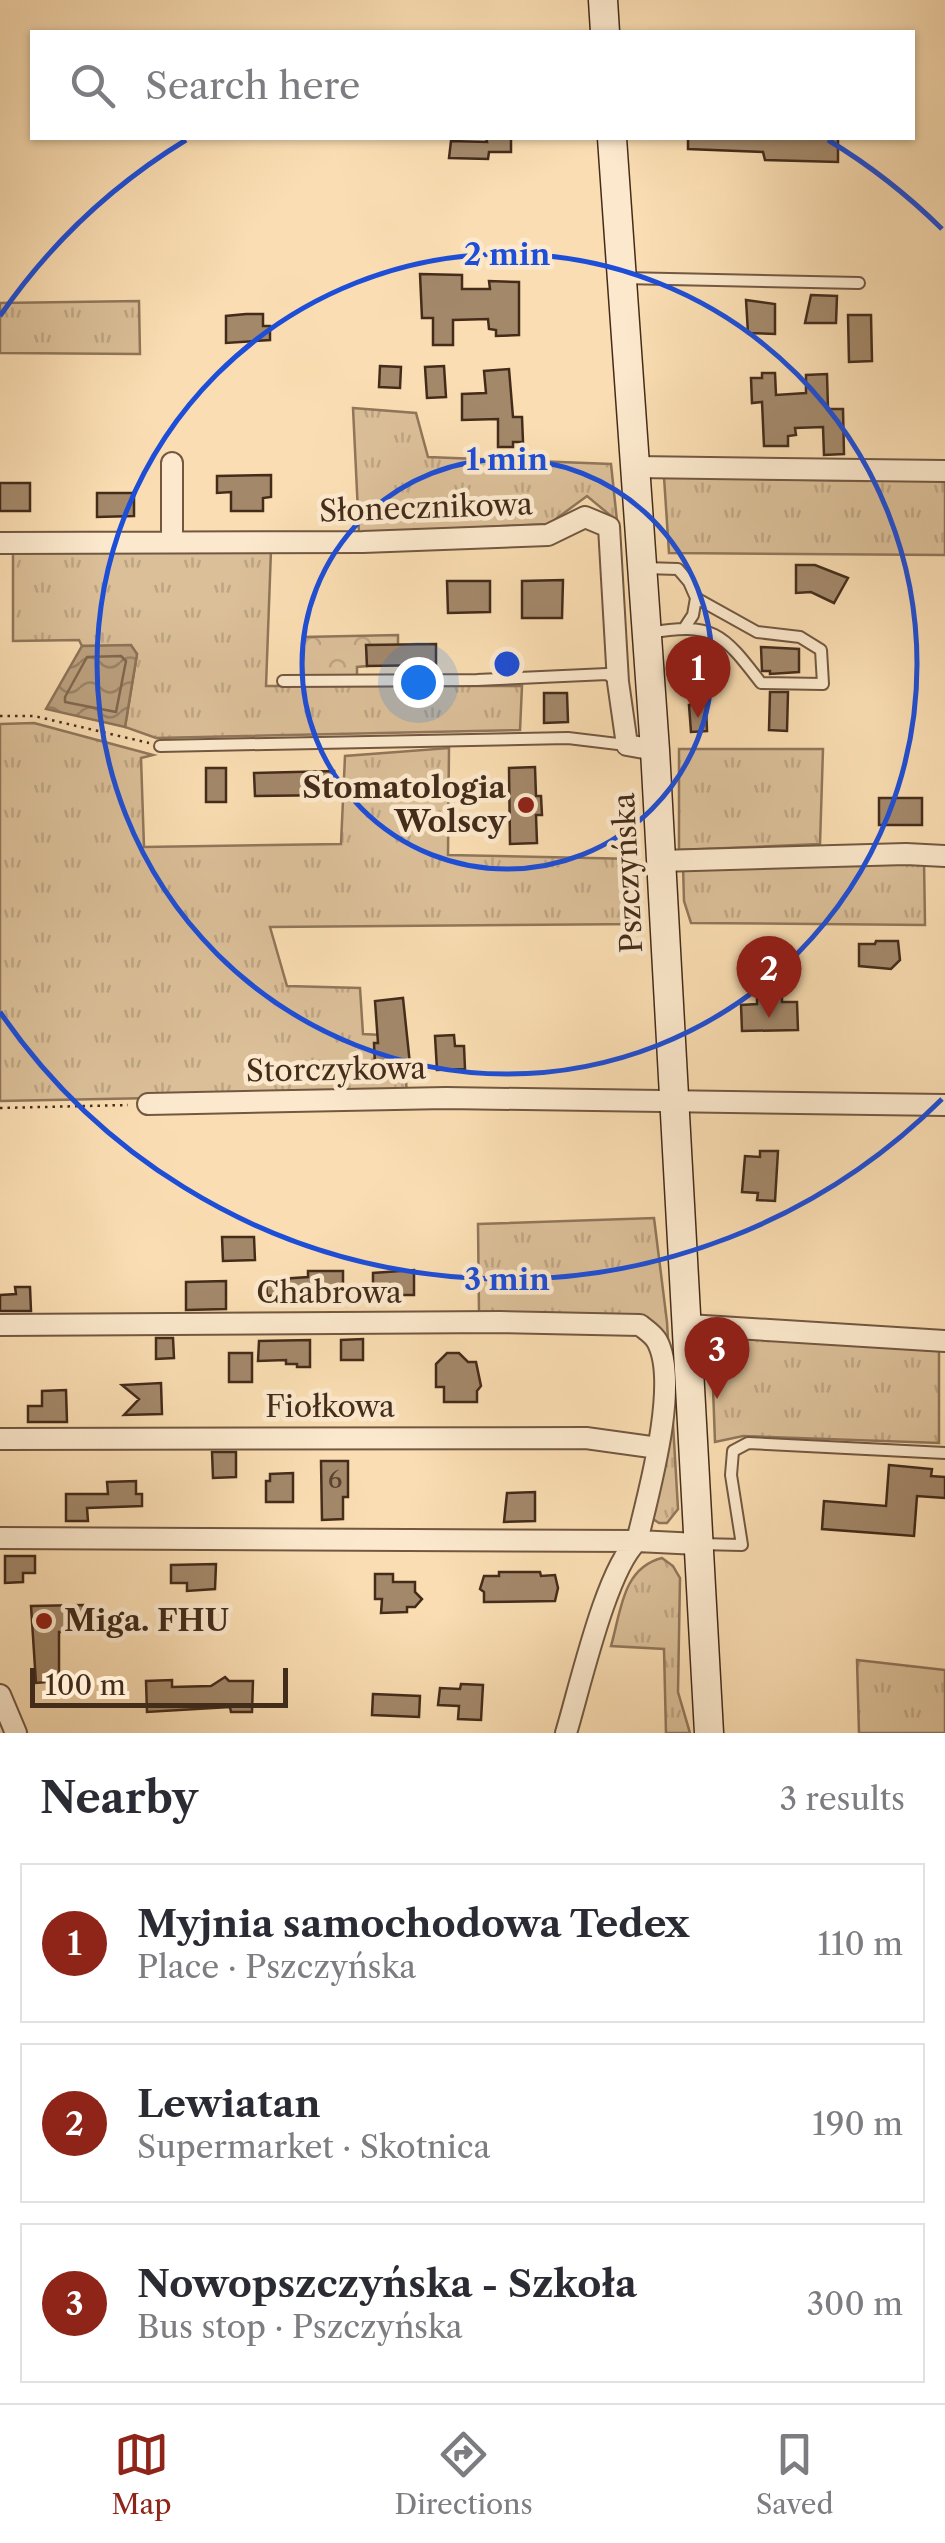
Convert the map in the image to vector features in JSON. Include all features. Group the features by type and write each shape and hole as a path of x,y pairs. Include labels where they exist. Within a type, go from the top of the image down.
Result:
{"main road":[{"path":"603,0 605,30"},
{"name":"Pszczyńska","path":"612,140 647,633 641,747 660,861 709,1733"}],"street":[{"path":"172,464 172,541"},
{"path":"636,467 945,471"},
{"name":"Słonecznikowa","path":"0,543 363,542 548,535 585,517 608,527 618,682 641,747"},
{"path":"660,861 945,856"},
{"name":"Storczykowa","path":"148,1104 673,1098 945,1105"},
{"name":"Chabrowa","path":"0,1324 640,1325 655,1337 662,1352 664,1377 658,1448"},
{"path":"688,1325 945,1341"},
{"name":"Fiołkowa","path":"0,1439 586,1438 658,1448"},
{"path":"566,1733 619,1563 637,1541 658,1448"},
{"path":"0,1538 698,1544"},
{"path":"0,1695 16,1733"}],"lane":[{"path":"621,278 860,283"},
{"path":"642,568 678,569 689,582 696,598 685,627"},
{"path":"647,633 685,627 710,632 732,646 761,683 823,684 821,650 800,637 757,632 696,598"},
{"path":"282,681 477,680 607,674 618,682"},
{"path":"160,746 568,738 641,747"},
{"path":"698,1544 742,1546 731,1475 733,1451 748,1443 945,1453"}],"path":[{"path":"0,716 34,716 160,746"},
{"path":"0,1108 148,1104"}],"green space":[{"path":"139,301 140,354 0,353 0,303"},
{"path":"353,408 416,413 428,457 611,464 617,521 587,496 549,524 359,533"},
{"path":"877,470 945,475 945,555 669,553 664,477 867,481"},
{"path":"271,550 266,686 522,686 520,730 156,738 125,727 137,654 131,646 82,646 79,640 13,641 13,553"},
{"path":"398,635 398,645 367,646 367,666 357,667 357,676 303,677 303,637"},
{"path":"34,723 153,755 141,758 144,847 341,844 345,756 449,748 448,855 637,859 643,924 270,927 287,986 360,988 363,1034 402,1036 407,1093 0,1101 0,724"},
{"path":"679,749 823,749 820,844 679,850"},
{"path":"924,860 925,925 691,923 684,901 683,865"},
{"path":"654,1218 667,1322 678,1509 667,1523 653,1519 651,1512 664,1338 652,1322 479,1312 478,1224"},
{"path":"711,1333 939,1351 939,1443 743,1436 715,1442"},
{"path":"662,1558 680,1578 678,1692 690,1733 666,1733 664,1649 611,1646 631,1581 649,1563"},
{"path":"857,1660 945,1670 945,1733 859,1733"}],"water":[{"path":"131,645 137,654 125,727 46,709 82,646"}],"building":[{"path":"511,140 511,152 489,152 488,159 449,158 451,141"},
{"path":"688,140 838,140 838,162 765,160 763,152 688,149"},
{"path":"420,274 462,275 462,289 490,289 489,281 519,282 519,335 496,336 496,330 489,329 488,319 453,320 453,345 433,345 433,318 422,318"},
{"path":"811,295 837,296 836,323 805,323"},
{"path":"746,300 775,304 775,334 748,333"},
{"path":"263,314 263,326 270,326 270,340 226,343 226,316"},
{"path":"848,315 871,315 872,361 849,362"},
{"path":"380,366 401,367 400,388 379,387"},
{"path":"444,366 446,397 427,398 425,367"},
{"path":"509,369 513,417 522,417 523,442 498,447 498,419 462,420 462,394 486,393 484,371"},
{"path":"762,373 775,373 776,395 806,393 806,375 827,374 828,409 843,409 844,454 824,455 823,427 795,428 796,435 788,436 788,446 764,446 762,402 752,403 751,378 762,378"},
{"path":"271,475 271,497 263,498 263,511 231,511 231,492 217,493 217,476"},
{"path":"0,483 30,483 30,511 0,511"},
{"path":"97,493 134,493 134,516 97,517"},
{"path":"796,565 815,565 848,578 834,603 811,592 796,593"},
{"path":"563,580 562,618 522,618 522,581"},
{"path":"447,581 490,581 490,612 448,613"},
{"path":"436,644 436,665 367,666 366,645"},
{"path":"761,647 799,649 799,672 762,671"},
{"path":"770,692 788,692 787,731 769,730"},
{"path":"544,693 567,693 568,722 544,723"},
{"path":"706,704 707,731 691,732 689,705"},
{"name":"Stomatologia Wolscy","path":"535,767 536,796 541,796 542,815 536,815 537,843 510,844 509,768"},
{"path":"206,768 226,768 226,802 206,802"},
{"path":"334,771 334,795 255,796 254,773"},
{"path":"879,798 922,798 922,825 879,825"},
{"path":"898,941 900,960 891,969 859,966 859,944"},
{"path":"757,996 782,996 782,1002 797,1002 798,1030 742,1031 741,1005 757,1004"},
{"path":"403,998 410,1064 375,1066 375,1001"},
{"path":"454,1035 455,1046 464,1046 465,1069 437,1070 435,1036"},
{"path":"760,1151 778,1151 775,1201 757,1200 758,1193 742,1192 745,1156 760,1157"},
{"path":"222,1237 254,1237 255,1260 223,1261"},
{"path":"414,1270 414,1295 373,1295 373,1273"},
{"path":"308,1271 343,1271 343,1293 267,1296 266,1280 308,1277"},
{"path":"226,1281 226,1309 186,1310 186,1282"},
{"path":"15,1287 30,1287 31,1311 0,1311 0,1295 16,1294"},
{"path":"156,1338 173,1338 174,1358 156,1359"},
{"path":"363,1339 363,1360 341,1360 341,1340"},
{"path":"310,1340 310,1367 286,1364 286,1360 258,1361 259,1341"},
{"path":"229,1353 252,1353 252,1382 229,1382"},
{"path":"447,1353 459,1353 468,1362 476,1362 481,1386 477,1402 444,1402 444,1387 436,1387 436,1364"},
{"path":"161,1383 162,1414 124,1415 139,1399 122,1385"},
{"path":"66,1390 67,1422 28,1422 28,1406 42,1406 42,1391"},
{"path":"212,1452 236,1452 236,1477 213,1478"},
{"path":"321,1461 348,1461 348,1497 343,1497 343,1519 322,1520"},
{"path":"889,1465 932,1469 931,1476 945,1477 945,1498 917,1496 914,1536 822,1529 824,1501 886,1506"},
{"path":"293,1473 293,1502 266,1502 270,1474"},
{"path":"136,1481 136,1494 142,1494 142,1506 87,1508 88,1521 66,1521 66,1494 108,1494 107,1482"},
{"path":"535,1492 535,1521 504,1522 507,1493"},
{"path":"5,1556 35,1556 35,1573 23,1573 23,1582 5,1583"},
{"path":"216,1564 215,1589 187,1591 187,1583 171,1583 171,1565"},
{"path":"499,1572 555,1575 555,1601 484,1602 480,1589 484,1576 499,1576"},
{"path":"375,1574 393,1574 393,1582 415,1582 415,1592 422,1599 415,1607 407,1607 407,1612 381,1613 382,1599 375,1599"},
{"path":"83,1605 83,1631 59,1632 59,1681 36,1683 31,1606"},
{"path":"225,1677 229,1681 253,1681 252,1712 231,1712 230,1707 147,1712 146,1681 172,1680 172,1687 211,1686"},
{"path":"461,1684 483,1685 481,1720 458,1719 459,1706 438,1705 440,1688 460,1689"},
{"path":"373,1694 420,1696 419,1717 372,1715"}],"place":[{"name":"Myjnia samochodowa Tedex","path":"698,718"},
{"name":"Stomatologia Wolscy","path":"526,805"},
{"name":"Lewiatan","path":"769,1018"},
{"name":"Nowopszczyńska - Szkoła","path":"717,1399"},
{"name":"Miga. FHU","path":"44,1621"}]}
